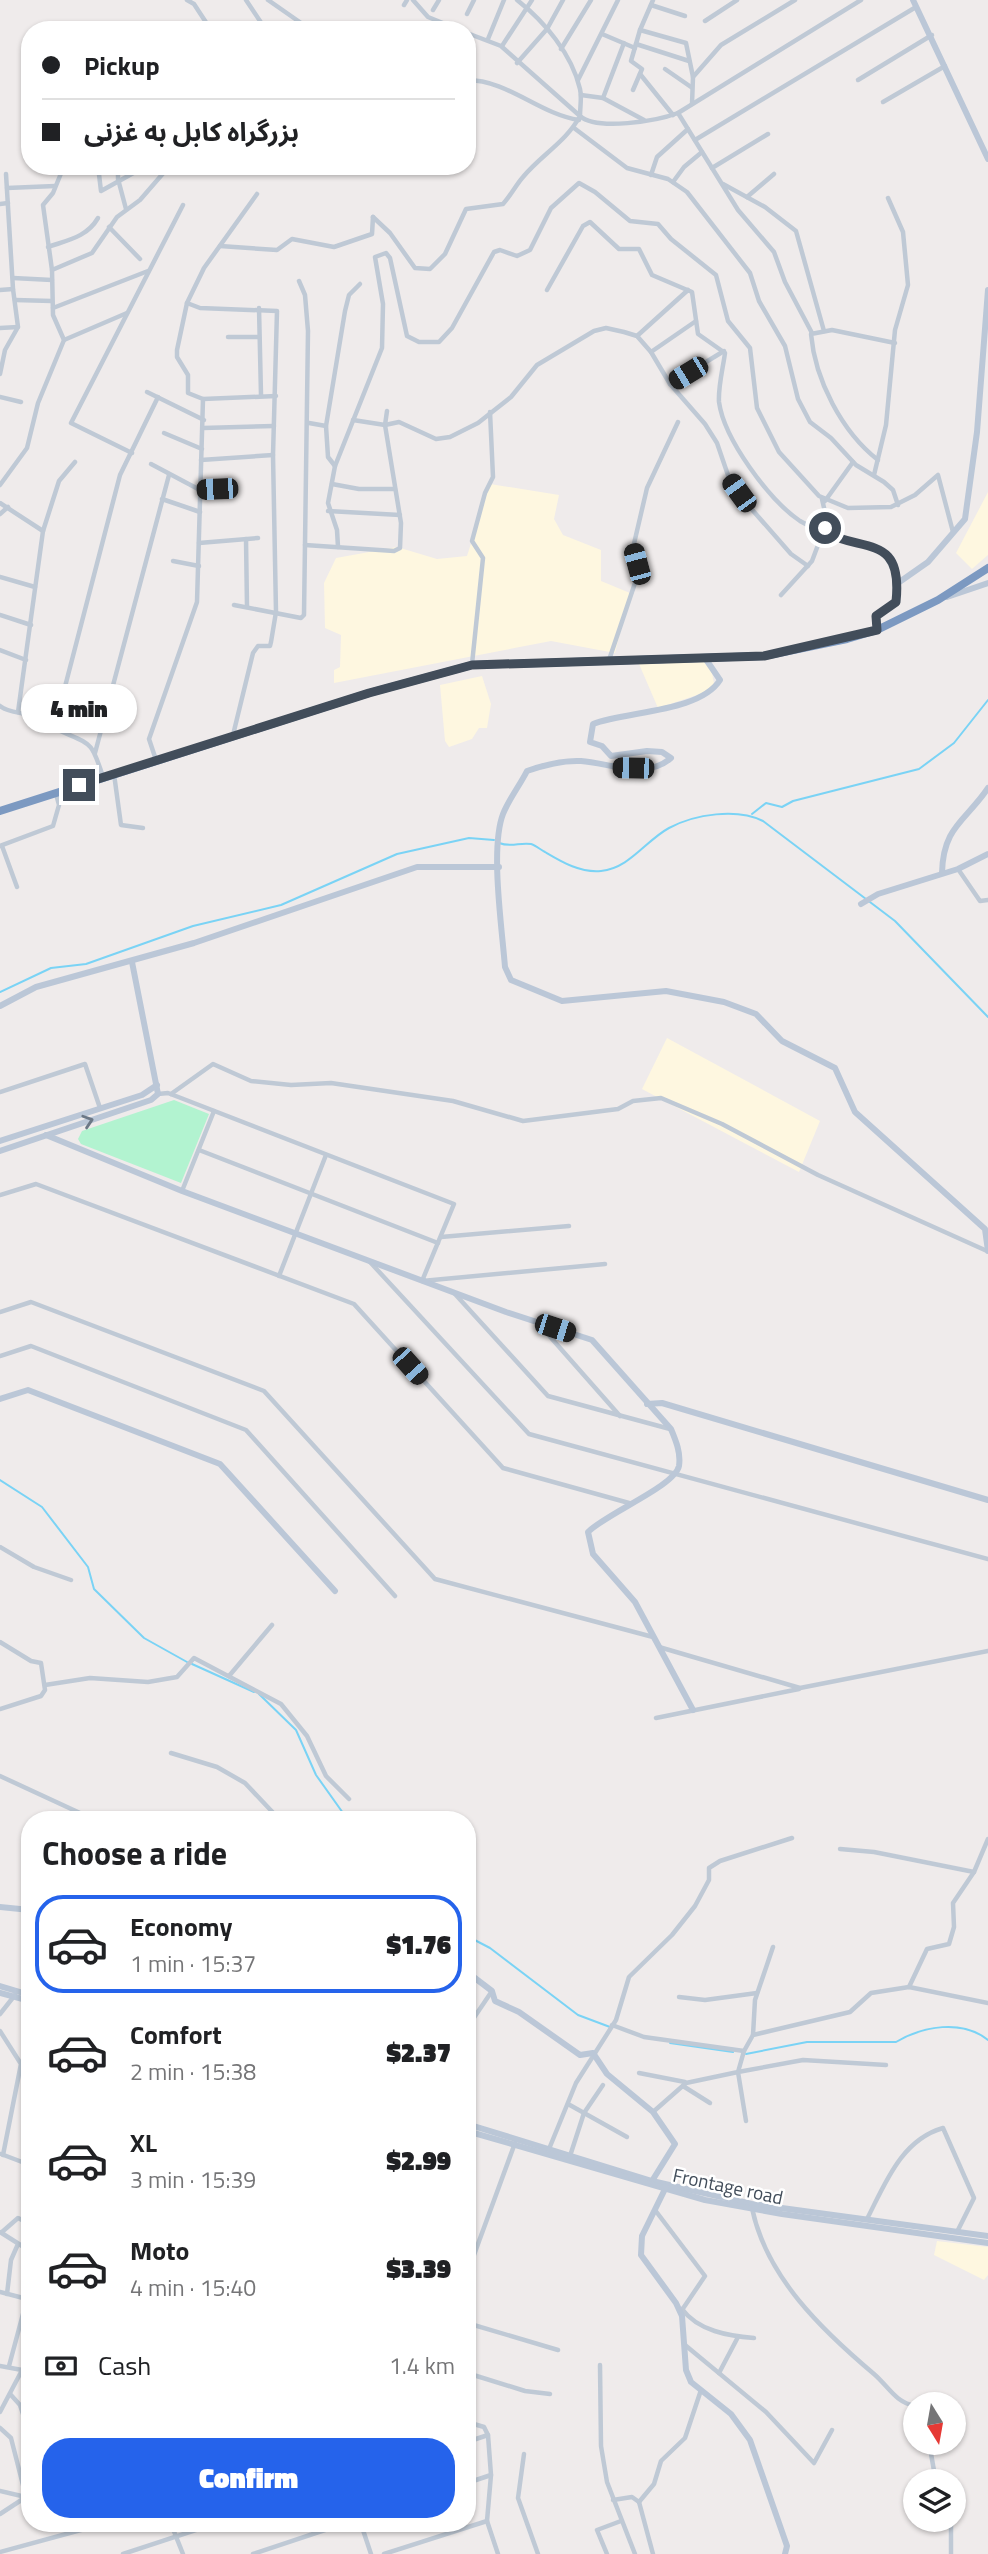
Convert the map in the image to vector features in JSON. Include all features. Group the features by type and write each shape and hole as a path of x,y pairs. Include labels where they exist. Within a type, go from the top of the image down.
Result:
{"highway":[{"path":"0,811 369,693 472,665 764,656 877,630 938,600 988,568"}],"street":[{"path":"187,0 194,4 205,21"},
{"path":"246,0 260,21"},
{"path":"268,0 298,21"},
{"path":"413,0 428,17 438,21"},
{"path":"433,10 439,0"},
{"path":"467,13 474,0"},
{"path":"488,39 503,0"},
{"path":"220,246 277,250 292,239 334,247 372,233 373,217 390,233 415,268 430,269 445,254 466,209 503,204 523,177 574,128 579,118 581,94 562,49 547,29 517,0"},
{"path":"501,46 532,0"},
{"path":"517,64 547,29 563,0"},
{"path":"562,49 591,0"},
{"path":"577,81 618,0"},
{"path":"705,21 737,0"},
{"path":"693,78 721,45 795,0"},
{"path":"476,81 493,84 545,110 596,125 655,121 692,105 860,0"},
{"path":"633,90 642,68 631,61 652,2 685,16"},
{"path":"695,140 915,3 988,159"},
{"path":"640,30 684,41 693,78 692,105"},
{"path":"602,34 690,62"},
{"path":"858,80 932,35"},
{"path":"476,36 501,46 517,64 579,118"},
{"path":"603,98 624,43"},
{"path":"883,102 945,65"},
{"path":"665,69 692,88"},
{"path":"640,74 688,130 738,210 774,252 788,290 812,333 816,361 843,423 856,442 878,460"},
{"path":"581,94 603,98 645,120"},
{"path":"574,128 627,168 673,182 687,192 748,268 759,301 785,346 798,398 810,422 831,438 853,462 892,490 898,505"},
{"path":"651,175 657,156 688,130"},
{"path":"712,168 768,134"},
{"path":"673,182 684,167 702,152"},
{"path":"0,374 5,350 18,327 6,174"},
{"path":"747,197 774,174"},
{"path":"0,485 27,448 38,403 64,340 53,309 52,270 43,205 60,175"},
{"path":"99,175 101,191 127,175"},
{"path":"118,175 126,209"},
{"path":"52,270 92,253 108,227 126,209 140,200 162,175"},
{"path":"722,183 796,231 824,331"},
{"path":"338,547 337,530 328,511 335,466 382,348 383,304 375,266 376,255 386,253 390,258 407,336 419,342 439,342 452,328 494,252 500,250 514,256 530,250 551,208 573,187 581,184 630,221 658,224 671,239 713,272 728,321 750,348 755,367 757,408 779,452 824,500 855,509 898,505 923,488 934,475 939,475 953,533"},
{"path":"7,188 56,186"},
{"path":"257,194 204,268 187,303 177,358 188,375 188,393 203,398 276,396"},
{"path":"874,475 888,413 898,316 909,275 900,220 888,198"},
{"path":"0,204 8,203"},
{"path":"132,453 71,423 183,205"},
{"path":"48,247 81,235 92,228 98,218"},
{"path":"547,290 583,226 590,222 619,249 639,249 652,275 688,290 694,298 698,334 702,340 724,351"},
{"path":"108,227 140,259"},
{"path":"53,309 149,271"},
{"path":"13,278 52,280"},
{"path":"234,605 304,618 309,423 308,331 305,295 299,281"},
{"path":"335,466 328,457 326,426 345,311 349,295 360,284"},
{"path":"0,290 13,289"},
{"path":"637,336 688,290"},
{"path":"898,583 928,562 965,519 977,432 988,290"},
{"path":"15,300 52,301"},
{"path":"187,303 200,308 259,308 277,311 273,455 276,612 270,646 254,648 233,736"},
{"path":"259,308 261,395"},
{"path":"64,340 127,313"},
{"path":"651,352 696,321"},
{"path":"0,328 18,327"},
{"path":"353,420 385,425 399,422 409,424 436,439 450,437 478,423 511,397 537,365 594,331 606,328 637,336 651,352 670,384 705,424 716,443 730,481 791,554 808,566"},
{"path":"812,333 842,331 895,343"},
{"path":"228,337 259,337"},
{"path":"670,384 724,351"},
{"path":"724,351 719,400 724,421 747,462 771,494 800,520 824,532 873,545 887,554 898,583 896,602 876,616 877,630"},
{"path":"147,392 204,420"},
{"path":"0,397 21,402"},
{"path":"54,729 120,475 158,397"},
{"path":"156,761 149,739 197,603 203,398"},
{"path":"305,545 398,551 400,515 385,425 387,411"},
{"path":"472,665 483,558 472,541 493,477 490,412"},
{"path":"610,660 635,583 637,564 633,548 647,488 678,422"},
{"path":"309,423 326,426"},
{"path":"203,428 274,426"},
{"path":"164,433 202,449"},
{"path":"201,460 273,455"},
{"path":"18,712 43,531 59,481 75,462"},
{"path":"781,595 808,566 824,532 827,519 824,500 853,462"},
{"path":"150,464 200,490 234,489"},
{"path":"95,753 169,475"},
{"path":"332,484 359,489 395,489"},
{"path":"162,499 200,512"},
{"path":"0,503 43,531"},
{"path":"0,514 8,507"},
{"path":"328,511 400,515"},
{"path":"200,543 258,538"},
{"path":"246,539 247,607"},
{"path":"173,561 199,566"},
{"path":"0,577 36,587"},
{"path":"938,600 988,583"},
{"path":"0,615 31,625"},
{"path":"0,650 26,660"},
{"path":"705,657 720,680 714,691 674,707 616,716 593,724 590,742 602,746 611,756 662,752 671,758 664,764 647,768 618,768 581,761 549,763 527,771 503,813 500,831 499,867 505,967 511,980 562,1001 666,991 724,1002 756,1014 782,1041 835,1068 855,1112 985,1229 988,1251"},
{"path":"0,706 7,711 36,717 54,729 87,741 95,753 103,777"},
{"path":"114,774 121,825 144,828"},
{"path":"942,873 943,853 959,819 988,788"},
{"path":"17,887 1,846 52,826 59,805 55,792"},
{"path":"860,904 878,894 958,869 988,854"},
{"path":"0,1006 36,987 132,962 417,867 499,867"},
{"path":"958,869 980,901 988,900"},
{"path":"0,1151 152,1100 158,1094 132,962"},
{"path":"0,1092 85,1064 100,1108"},
{"path":"171,1094 212,1064 251,1081 291,1085 331,1083 372,1089 453,1101 523,1121 618,1109 633,1101 661,1098 722,1124 818,1175 988,1251"},
{"path":"0,1141 142,1095 158,1085"},
{"path":"158,1094 171,1094 454,1204 422,1281"},
{"path":"182,1191 214,1111"},
{"path":"46,1135 182,1191 454,1293 592,1340 671,1429 678,1447 679,1467 672,1480 601,1519 588,1532 593,1554 635,1602 693,1710"},
{"path":"199,1150 439,1240 569,1226"},
{"path":"278,1276 326,1155"},
{"path":"0,1195 36,1184 354,1304 503,1468 629,1503"},
{"path":"369,1261 528,1434 988,1559"},
{"path":"422,1281 605,1264"},
{"path":"454,1293 548,1396 671,1429"},
{"path":"0,1312 30,1302 264,1391 435,1579 654,1637"},
{"path":"537,1322 620,1416"},
{"path":"0,1356 31,1346 246,1430 395,1596"},
{"path":"0,1399 28,1390 220,1464 335,1591"},
{"path":"648,1404 662,1403 988,1500"},
{"path":"0,1547 34,1567 71,1580"},
{"path":"229,1676 272,1625"},
{"path":"0,1642 31,1661 41,1663 45,1685 41,1696 0,1709"},
{"path":"659,1647 800,1688"},
{"path":"656,1718 988,1651"},
{"path":"45,1685 90,1678 148,1682 177,1676 194,1658 281,1704 307,1736 326,1776 349,1799"},
{"path":"171,1753 217,1767 245,1783 271,1811"},
{"path":"0,1776 76,1811"},
{"path":"548,2150 593,2053 612,2025 629,1977 672,1935 695,1906 709,1880 709,1868 720,1861 735,1859 792,1838"},
{"path":"909,1987 927,1949 949,1944 954,1927 953,1903 974,1872 988,1839"},
{"path":"839,1849 873,1852 974,1872"},
{"path":"0,1907 21,1909"},
{"path":"746,2121 738,2072 753,2035 757,1993 773,1947"},
{"path":"476,1979 492,1991 495,2001 519,2012 580,2056 593,2053"},
{"path":"0,1986 21,1997"},
{"path":"753,2035 850,2012 872,1993 909,1987 988,2003"},
{"path":"476,2015 492,1991"},
{"path":"0,1993 21,1994"},
{"path":"679,1997 705,2000 757,1993"},
{"path":"0,2014 15,1994"},
{"path":"612,2025 644,2037 744,2054"},
{"path":"0,2031 21,2064 1,2154 21,2162"},
{"path":"593,2053 607,2074 653,2112 675,2144 652,2181"},
{"path":"653,2112 684,2084 738,2072 803,2060 886,2065"},
{"path":"639,2073 684,2084 710,2103"},
{"path":"570,2156 584,2113 603,2085"},
{"path":"568,2104 627,2137"},
{"path":"476,2127 515,2142 570,2156 666,2187 642,2236 642,2255 676,2303 701,2326 738,2337 754,2338"},
{"path":"867,2219 898,2160 906,2151 943,2128 974,2198 957,2232"},
{"name":"Frontage road","path":"476,2133 666,2187 752,2207 988,2243"},
{"path":"476,2248 515,2142"},
{"path":"903,2402 898,2400 817,2322 765,2251 752,2207 867,2219 988,2236"},
{"path":"655,2210 705,2276 682,2310"},
{"path":"21,2220 18,2218 1,2232 21,2246"},
{"path":"8,2294 11,2260 18,2244"},
{"path":"0,2292 21,2297"},
{"path":"676,2303 682,2316 687,2370 691,2382 731,2414 750,2440 787,2546 785,2554"},
{"path":"9,2366 21,2321"},
{"path":"476,2326 558,2350"},
{"path":"719,2373 738,2337"},
{"path":"685,2344 766,2412 814,2463 832,2430"},
{"path":"600,2365 601,2446 613,2500 635,2554"},
{"path":"0,2366 21,2370"},
{"path":"0,2412 21,2372"},
{"path":"476,2376 525,2391 550,2394"},
{"path":"639,2501 654,2484 661,2461 685,2438 701,2388"},
{"path":"10,2395 21,2407"},
{"path":"476,2425 484,2427 488,2435 491,2475 487,2521 498,2554"},
{"path":"0,2428 12,2438 21,2472"},
{"path":"476,2439 488,2435"},
{"path":"524,2454 518,2498 537,2554"},
{"path":"476,2480 491,2475"},
{"path":"0,2491 21,2496"},
{"path":"613,2500 632,2497 639,2501 653,2554"},
{"path":"0,2514 21,2502"},
{"path":"476,2525 487,2521"},
{"path":"607,2554 597,2530 621,2521"},
{"path":"0,2552 74,2532"},
{"path":"175,2532 183,2554"},
{"path":"123,2554 189,2532"},
{"path":"253,2554 319,2532"},
{"path":"364,2532 371,2554"},
{"path":"384,2554 453,2532"},
{"path":"951,2532 951,2554"}],"shaded area":[{"path":"490,484 559,495 554,519 563,535 601,550 601,581 630,593 615,653 551,641 334,683 334,670 340,667 341,635 325,628 324,583 336,558 397,547 437,559 467,556"},
{"path":"988,492 988,555 972,569 956,553"},
{"path":"710,662 715,689 658,708 639,664"},
{"path":"482,676 491,704 487,728 479,728 472,739 449,747 445,741 440,685"},
{"path":"667,1038 820,1121 799,1172 642,1089"},
{"path":"937,2241 988,2247 988,2275 984,2280 934,2255"}],"green space":[{"path":"174,1100 209,1114 181,1183 81,1144 78,1139 82,1131"}],"waterway":[{"path":"752,814 766,803 782,807 793,801 919,769 954,743 988,700"},
{"path":"499,843 531,844 572,866 601,871 629,860 660,833 679,823 716,814 753,817 763,821 895,921 988,1017"},
{"path":"0,992 51,968 86,964 193,926 281,905 397,854 469,838 494,840"},
{"path":"0,1480 42,1507 88,1567 94,1589 144,1638 187,1662"},
{"path":"192,1664 254,1692"},
{"path":"259,1694 296,1730 316,1775 342,1811"},
{"path":"476,1941 490,1948 578,2015 610,2027"},
{"path":"746,2054 807,2042 896,2042 918,2032 942,2027 966,2029 988,2040"},
{"path":"670,2043 733,2052"}],"route":[{"path":"79,785 369,693 472,665 764,656 877,630 876,616 896,602 898,583 887,554 873,545 833,537 824,532 825,528"}]}
